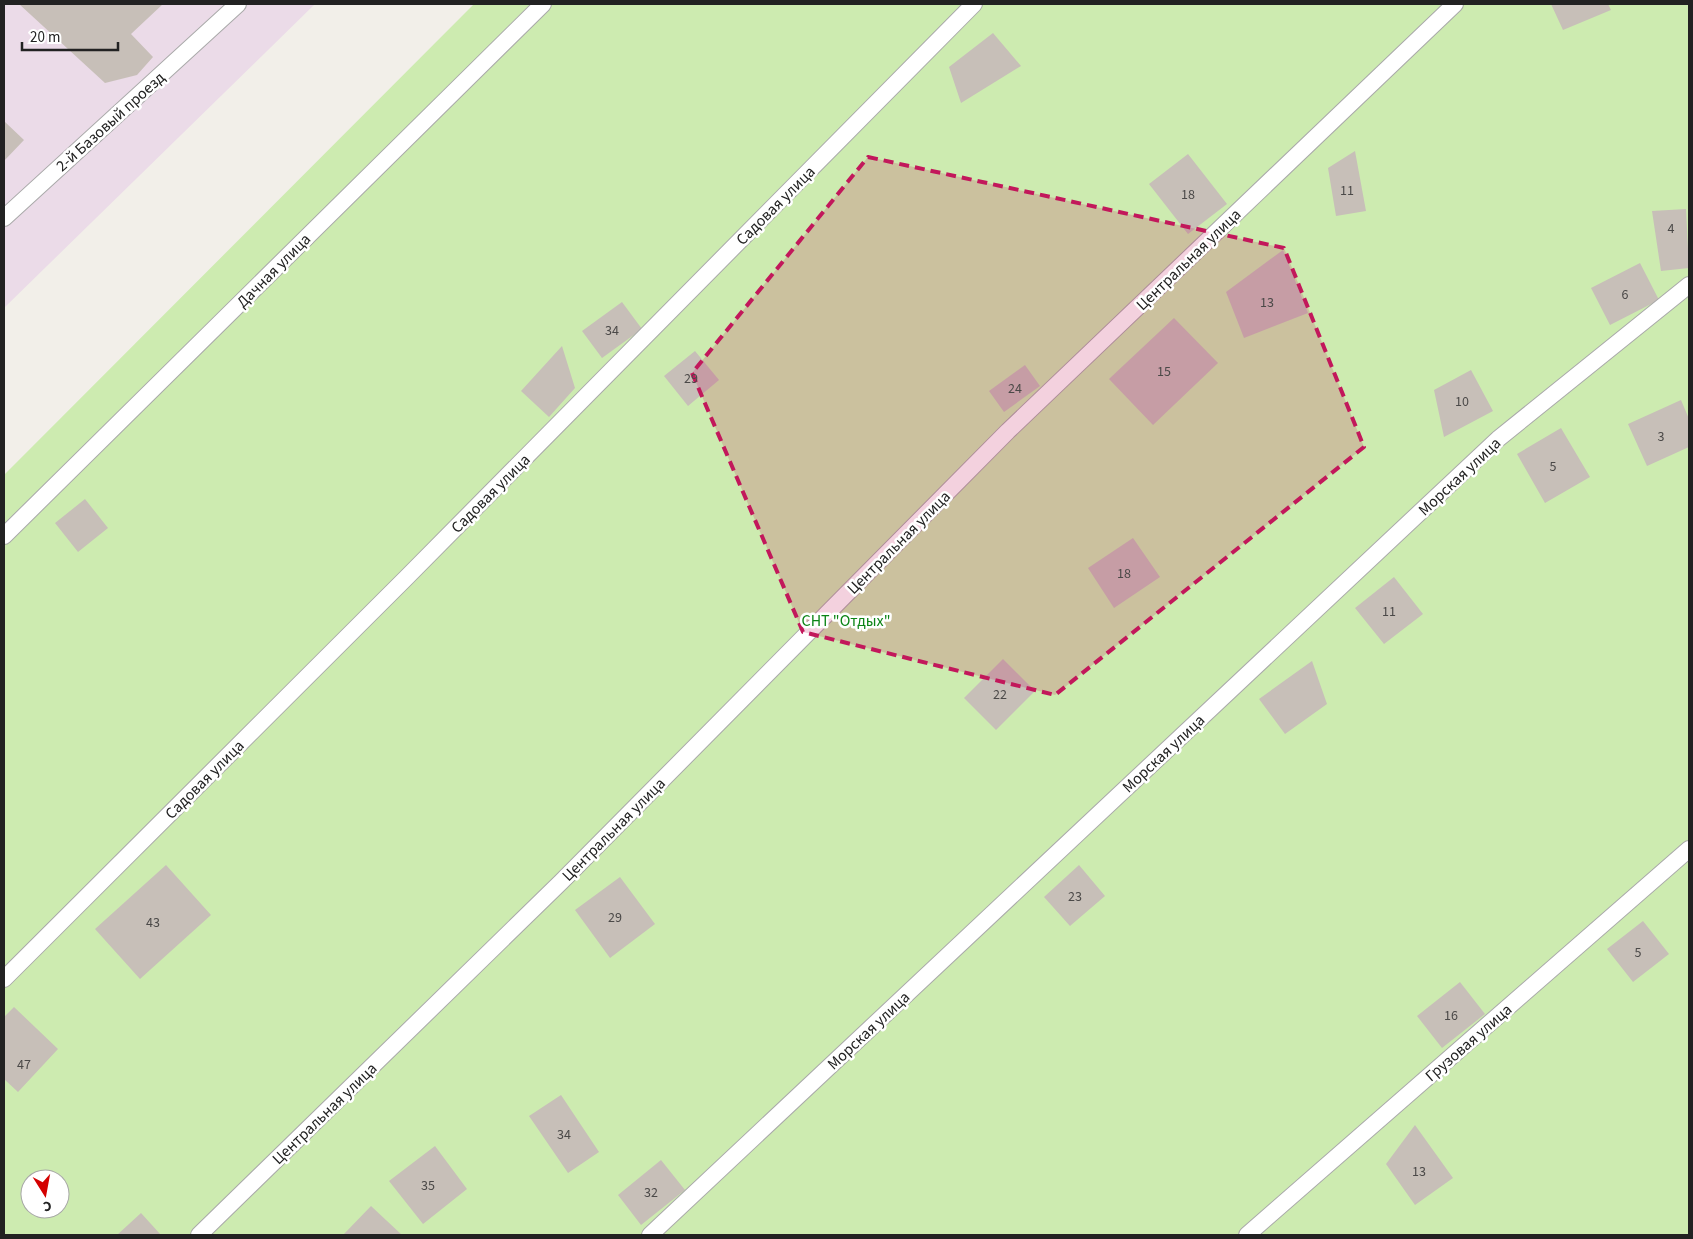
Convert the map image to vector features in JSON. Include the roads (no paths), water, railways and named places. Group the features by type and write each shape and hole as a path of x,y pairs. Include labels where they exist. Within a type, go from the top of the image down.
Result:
{"lane":[{"name":"2-й Базовый проезд","path":"4,218 238,4"},
{"name":"Дачная улица","path":"4,536 543,4"},
{"name":"Садовая улица","path":"4,979 406,578 974,4"},
{"name":"Центральная улица","path":"199,1235 561,882 1008,431 1456,4"},
{"name":"Морская улица","path":"650,1235 1498,439 1689,285"},
{"name":"Грузовая улица","path":"1247,1235 1689,849"}],"park label":[{"name":"СНТ \"Отдых\"","path":"846,620"}]}
